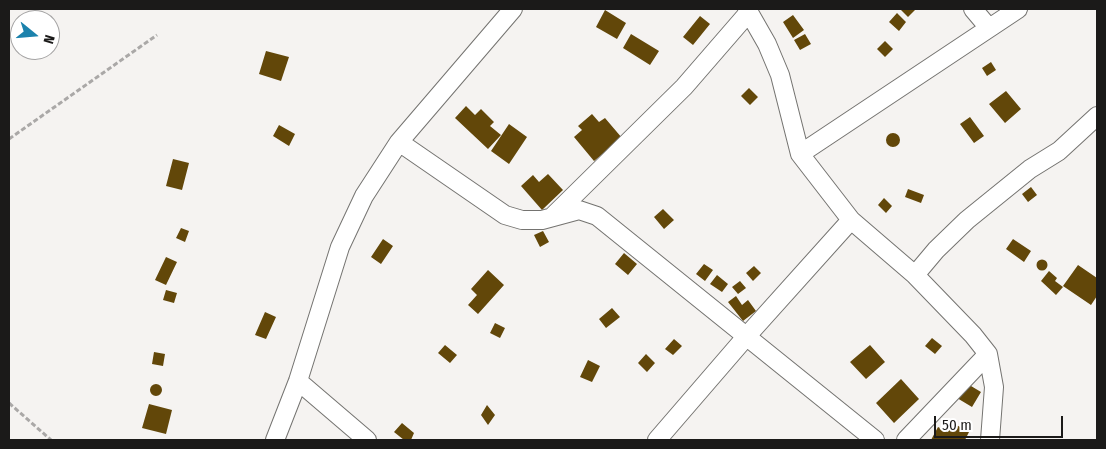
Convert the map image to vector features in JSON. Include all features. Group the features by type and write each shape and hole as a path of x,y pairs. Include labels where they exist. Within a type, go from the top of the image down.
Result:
{"street":[{"path":"275,440 298,381 340,247 364,196 399,142 513,9"},
{"path":"973,9 989,28"},
{"path":"800,154 1018,9"},
{"path":"552,217 684,87 748,10 767,44 780,75 788,99 800,154 851,220 915,275 973,335 988,354 994,387 990,440"},
{"path":"915,275 936,250 967,220 1030,169 1058,150 1097,116"},
{"path":"399,142 505,215 522,220 542,220 579,210 597,216 745,338 875,440"},
{"path":"657,440 851,220"},
{"path":"906,440 988,354"},
{"path":"298,381 367,440"}],"path":[{"path":"9,139 157,35"},
{"path":"9,403 51,440"}],"building":[{"path":"900,9 916,9 908,17"},
{"path":"605,10 626,23 617,39 596,27"},
{"path":"897,13 906,22 899,31 889,22"},
{"path":"793,15 804,30 793,38 783,22"},
{"path":"700,16 710,24 693,45 683,37"},
{"path":"631,34 659,51 650,65 623,48"},
{"path":"805,34 811,44 800,50 794,40"},
{"path":"885,41 893,49 885,57 877,49"},
{"path":"266,51 289,57 281,81 259,74"},
{"path":"991,62 996,70 987,76 982,68"},
{"path":"749,88 758,97 750,105 741,96"},
{"path":"1006,91 1021,109 1005,123 989,104"},
{"path":"466,106 475,115 481,109 494,122 490,126 501,135 488,149 455,118"},
{"path":"592,114 599,122 605,118 622,138 594,161 574,137 582,130 578,126"},
{"path":"970,117 984,136 974,143 960,124"},
{"path":"509,124 527,137 509,164 491,151"},
{"path":"279,125 295,134 289,146 273,136"},
{"path":"893,133 898,135 900,140 898,145 893,147 888,145 886,140 888,135"},
{"path":"173,159 189,163 182,190 166,186"},
{"path":"548,174 563,190 542,210 521,186 533,175 539,182"},
{"path":"1031,187 1037,195 1028,202 1022,194"},
{"path":"908,189 924,195 921,203 905,197"},
{"path":"884,198 892,206 886,213 878,205"},
{"path":"663,209 674,220 664,229 654,217"},
{"path":"181,228 189,231 185,242 176,238"},
{"path":"543,231 549,242 540,247 534,235"},
{"path":"383,239 393,246 381,264 371,257"},
{"path":"1013,239 1031,251 1024,262 1006,249"},
{"path":"624,253 637,264 628,275 615,264"},
{"path":"166,257 177,262 166,285 155,280"},
{"path":"1042,259 1048,265 1042,271 1036,265"},
{"path":"704,264 713,270 705,281 696,274"},
{"path":"1078,265 1097,278 1097,296 1091,305 1063,286"},
{"path":"754,266 761,273 753,281 746,273"},
{"path":"488,270 504,285 478,314 468,305 477,295 471,289"},
{"path":"1049,271 1057,278 1055,281 1063,287 1056,295 1041,281"},
{"path":"717,275 728,284 722,292 710,284"},
{"path":"740,281 746,288 738,294 732,287"},
{"path":"166,290 177,293 174,303 163,300"},
{"path":"736,296 742,305 748,300 756,311 743,321 728,302"},
{"path":"612,308 620,317 606,328 599,319"},
{"path":"265,312 276,317 266,339 255,335"},
{"path":"495,323 505,328 500,338 490,333"},
{"path":"932,338 942,346 935,354 925,346"},
{"path":"674,339 682,346 673,355 665,349"},
{"path":"445,345 457,355 450,363 438,353"},
{"path":"870,345 885,362 866,379 850,362"},
{"path":"154,352 165,354 163,366 152,364"},
{"path":"646,354 655,363 647,372 638,363"},
{"path":"588,360 600,366 592,382 580,377"},
{"path":"901,379 919,399 894,423 876,403"},
{"path":"966,383 981,392 972,407 957,398"},
{"path":"156,384 162,390 156,396 150,390"},
{"path":"149,404 172,410 166,434 142,428"},
{"path":"487,405 495,415 488,425 481,415"},
{"path":"402,423 414,433 411,440 404,440 394,432"},
{"path":"953,423 969,432 965,440 931,440 938,427 948,432"}]}
